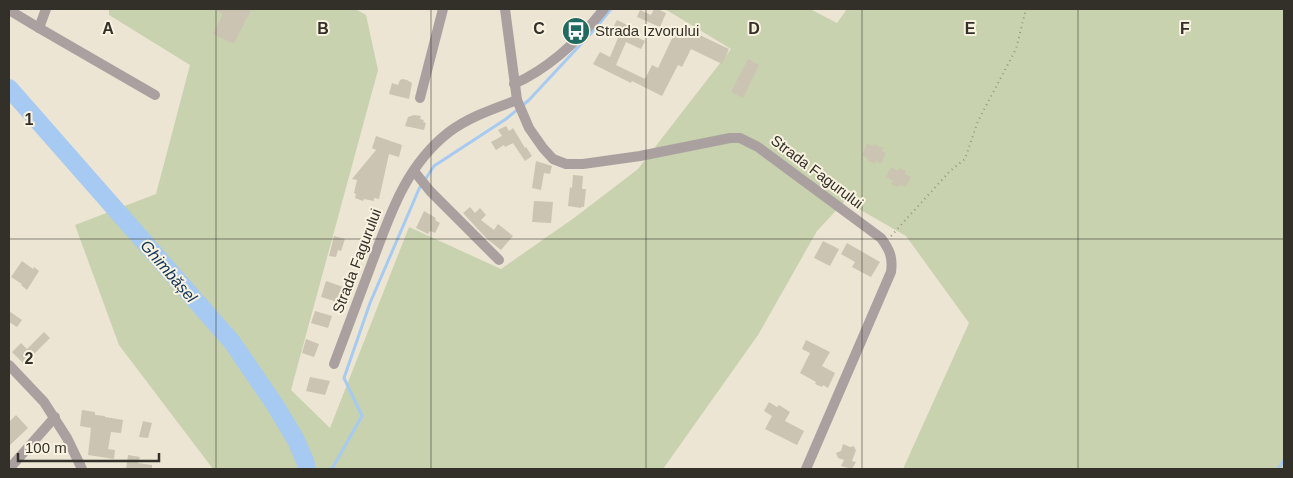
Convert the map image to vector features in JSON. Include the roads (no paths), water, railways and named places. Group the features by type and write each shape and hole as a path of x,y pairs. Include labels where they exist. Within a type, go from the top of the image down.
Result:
{"street":[{"path":"39,28 46,9"},
{"path":"420,98 443,9"},
{"name":"Strada Fagurului","path":"505,9 514,84 519,105 529,128 543,148 554,159 566,164 583,164 623,159 730,138 740,138 758,147 881,238 885,243 891,254 891,272 806,469"},
{"path":"514,84 536,72 566,49 604,9"},
{"path":"9,10 155,95"},
{"name":"Strada Fagurului","path":"334,364 400,192 420,179 433,146 449,132 467,120 489,110 519,105"},
{"path":"420,179 499,260"},
{"path":"9,365 44,402 55,417 82,469"},
{"path":"9,469 55,417"}],"waterway":[{"path":"330,469 333,467 362,416 344,378 370,303 419,189 434,166 506,119 529,100 595,29 611,9"},
{"name":"Ghimbășel","path":"9,88 232,342 275,405 296,440 307,469"},
{"path":"1278,469 1284,460"}],"place":[{"name":"Strada Izvorului","path":"576,31"}]}
